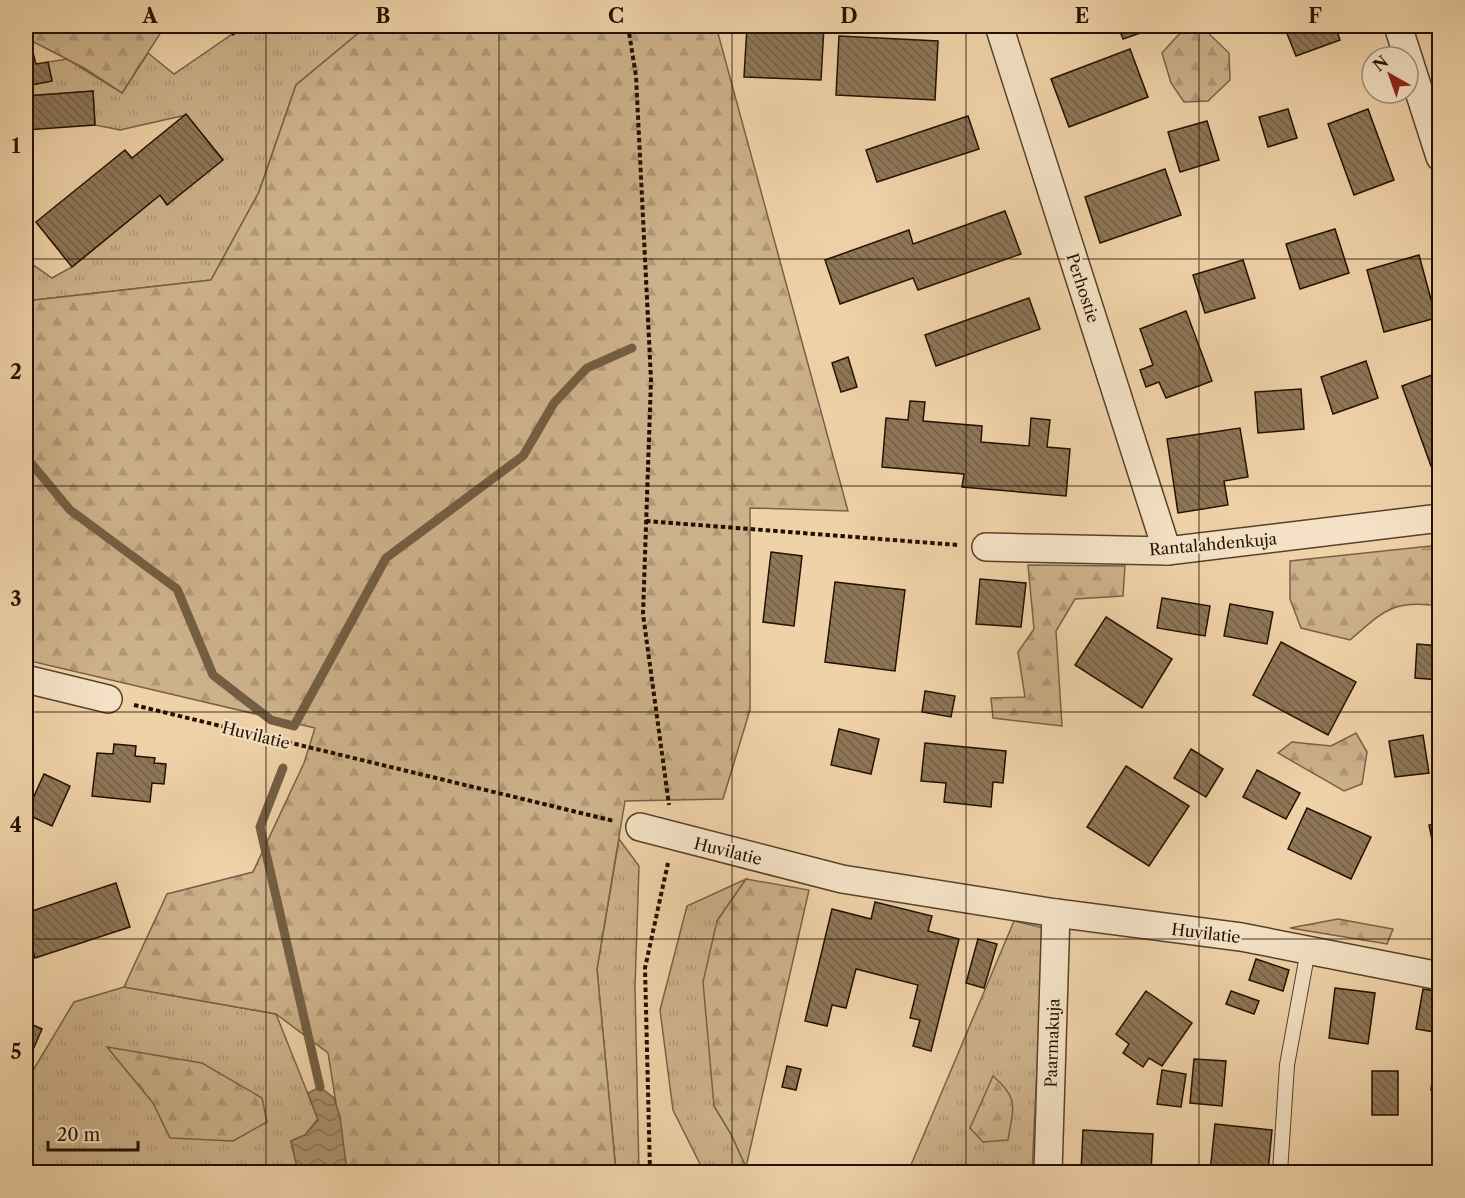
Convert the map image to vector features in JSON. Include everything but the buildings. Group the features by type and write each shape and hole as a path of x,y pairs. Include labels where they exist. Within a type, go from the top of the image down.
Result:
{"street":[{"name":"Perhostie","path":"999,26 1167,551"},
{"path":"1398,26 1440,156"},
{"name":"Rantalahdenkuja","path":"986,547 1167,551 1440,518"},
{"path":"26,679 108,699"},
{"name":"Huvilatie","path":"640,827 842,879 1056,913 1241,937 1440,976"},
{"name":"Paarmakuja","path":"1048,1173 1056,913"}],"lane":[{"path":"1280,1173 1287,1065 1308,950"}],"path":[{"path":"628,26 636,76 651,380 643,614 674,837 645,968 650,1173"},
{"path":"26,236 29,235 32,166"},
{"path":"646,521 986,547"},
{"name":"Huvilatie","path":"108,699 640,827"}],"green space":[{"path":"26,26 165,26 122,93 84,68 26,38"},
{"path":"244,26 367,26 296,85 259,192 211,280 26,301 26,260 52,278 72,267 160,195 167,204 186,115 120,130 95,125 93,91 26,96 26,86 52,81 48,62 67,59 122,93 148,53 174,74"},
{"path":"367,26 716,26 848,511 750,508 750,710 723,799 625,801 597,969 616,1172 347,1172 328,1053 276,1014 124,987 167,894 253,872 304,763 315,728 26,660 26,301 211,280 259,192 296,85"},
{"path":"1179,26 1201,26 1229,53 1230,80 1208,101 1184,102 1171,83 1162,53 1181,32"},
{"path":"1439,545 1439,606 1410,604 1399,606 1380,615 1350,640 1301,628 1290,599 1290,561"},
{"path":"1028,565 1125,566 1123,596 1075,599 1056,631 1062,726 993,718 991,698 1025,697 1018,652 1034,629"},
{"path":"1356,733 1367,752 1362,784 1344,791 1278,753 1292,742 1331,746"},
{"path":"619,839 639,866 635,988 639,1172 616,1172 597,969"},
{"path":"746,879 717,921 714,1106 731,1134 746,1167 746,1172 704,1172 673,1110 660,1010 687,906"},
{"path":"746,879 809,890 746,1167 731,1134 714,1106 703,982 717,921"},
{"path":"1338,919 1393,929 1387,944 1290,928"},
{"path":"1014,921 1044,928 1032,1172 908,1172"},
{"path":"124,987 276,1014 318,1119 305,1135 291,1141 298,1172 26,1172 26,1082 74,1002"},
{"path":"107,1047 202,1063 262,1098 267,1122 233,1141 170,1138 153,1103"},
{"path":"993,1076 1002,1084 1011,1098 1012,1120 1008,1140 983,1142 970,1128"}],"water":[{"path":"320,1087 334,1098 340,1117 347,1172 298,1172 291,1141 305,1135 318,1120 308,1093"}],"waterway":[{"path":"26,457 70,510 177,589 213,675 271,720 294,726 386,558 523,456 554,403 587,368 632,348"},
{"path":"283,768 260,827 320,1087"}]}
